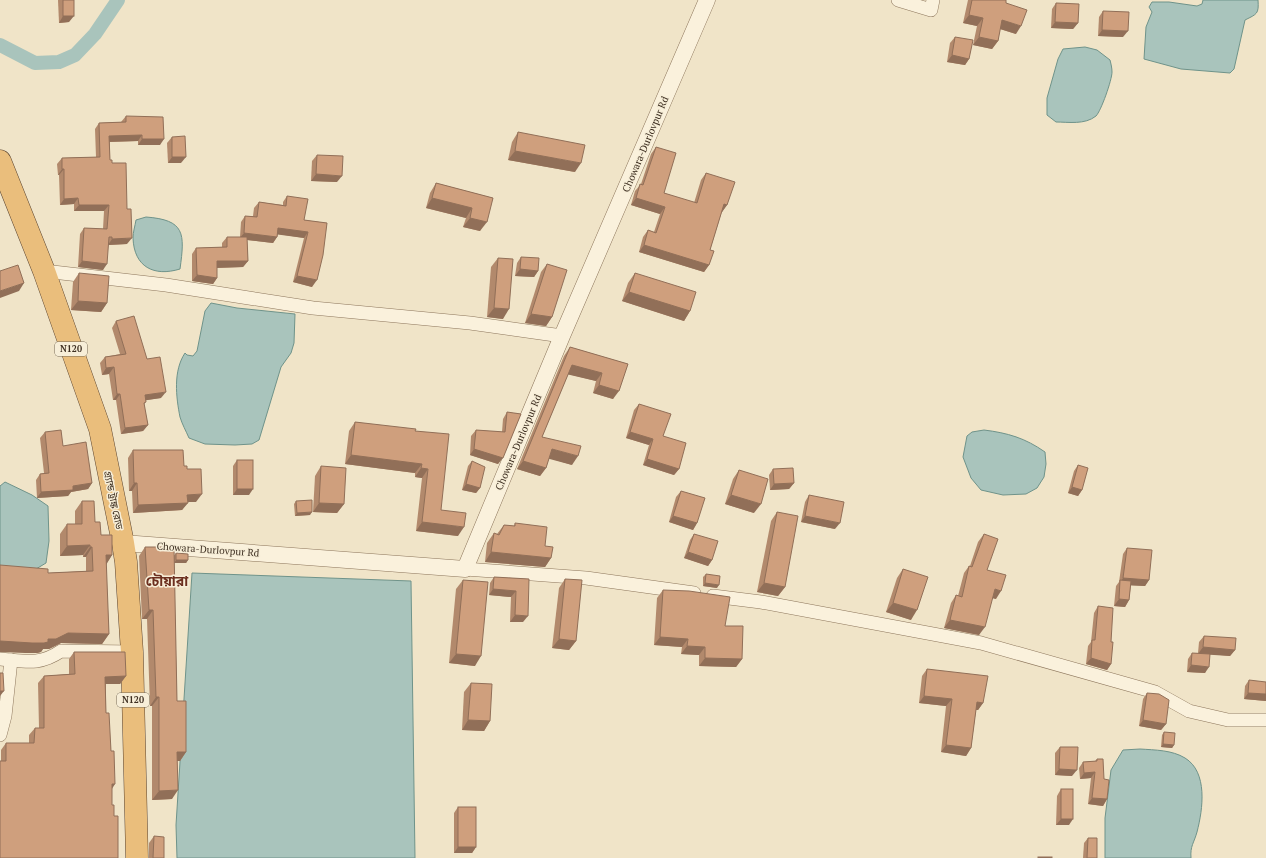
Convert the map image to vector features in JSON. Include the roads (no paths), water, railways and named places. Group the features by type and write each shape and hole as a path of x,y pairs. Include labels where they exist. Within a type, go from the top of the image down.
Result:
{"highway":[{"name":"গ্র্যান্ড ট্রাঙ্ক রোড","path":"0,161 44,271 100,429 123,543 126,562 132,652 137,858"}],"street":[{"name":"Chowara-Durlovpur Rd","path":"123,543 465,569 562,336 707,0"},
{"path":"898,0 930,10 933,0"},
{"path":"44,271 166,285 313,308 470,323 562,336"},
{"path":"465,569 586,578 746,600 982,643 1155,692 1189,711 1228,720 1266,720"},
{"path":"0,735 5,716 6,659 36,662 52,657 61,650 132,652"}],"water":[{"path":"1203,0 1258,0 1258,8 1256,13 1245,20 1234,69 1230,73 1181,69 1144,59 1146,27 1152,12 1149,7 1152,2 1169,2 1197,6 1202,4"},
{"path":"1085,47 1097,50 1110,60 1112,76 1103,102 1098,113 1092,119 1082,122 1056,122 1047,115 1047,98 1058,59 1063,49"},
{"path":"146,217 168,221 175,225 180,231 182,238 182,257 180,269 162,272 147,267 141,263 134,248 133,238 136,220"},
{"path":"211,303 237,308 295,314 294,343 291,353 281,367 259,440 252,444 205,444 189,438 180,417 176,384 181,360 185,353 193,356 197,351 205,311"},
{"path":"984,430 1016,437 1045,452 1046,464 1044,477 1037,488 1026,494 1003,495 981,490 971,478 963,457 967,436 972,432"},
{"path":"5,482 32,495 48,506 49,541 46,563 31,572 0,570 0,486"},
{"path":"192,573 411,581 415,858 177,858 176,825"},
{"path":"1140,749 1163,751 1180,755 1192,764 1197,772 1202,792 1202,802 1191,858 1105,858 1105,818 1111,770 1123,750"}],"waterway":[{"path":"0,45 35,63 59,62 75,55 95,34 118,0"}],"district":[{"name":"চৌয়ারা","path":"167,581"}]}
